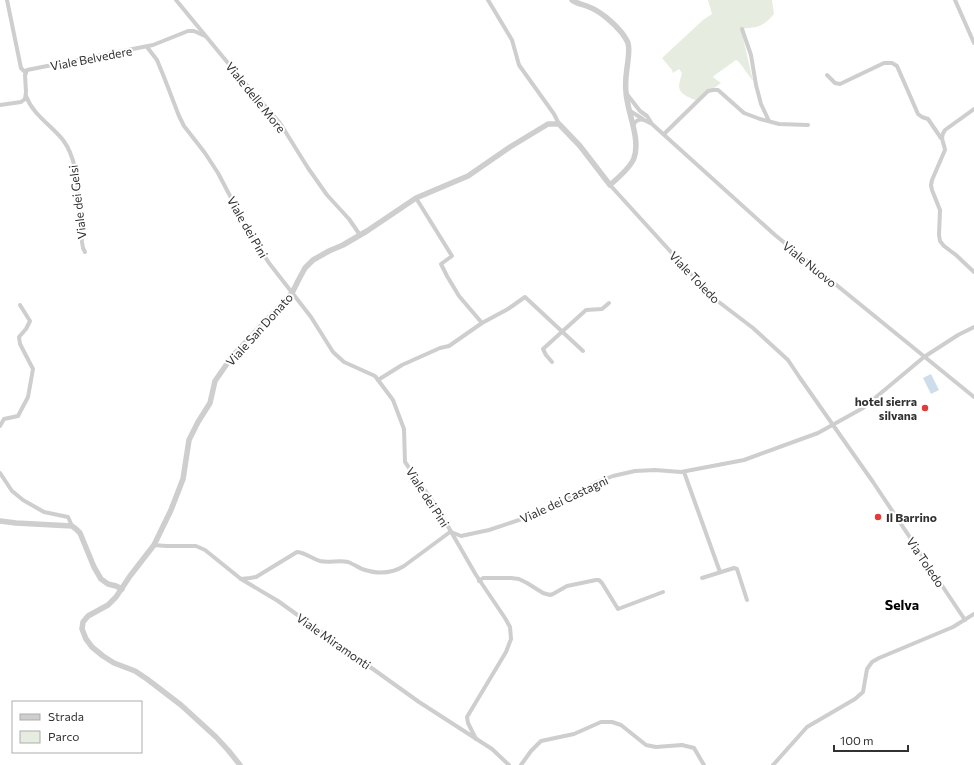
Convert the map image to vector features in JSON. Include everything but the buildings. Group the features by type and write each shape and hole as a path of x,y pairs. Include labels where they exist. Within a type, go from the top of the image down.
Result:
{"street":[{"path":"0,105 21,102 25,99 26,92 26,73 21,68 7,0"},
{"name":"Viale delle More","path":"176,0 280,123 327,195 349,219 360,235"},
{"path":"488,0 512,40 519,65 554,114 559,124"},
{"path":"572,0 576,4 588,6 598,11 622,33 628,43 629,53 626,72 626,92 636,138 636,147 634,159 610,186"},
{"path":"955,0 974,43"},
{"path":"742,28 751,55 761,104 769,121"},
{"name":"Viale Belvedere","path":"26,73 26,70 147,47 188,31 194,31 207,37"},
{"name":"Viale dei Pini","path":"147,47 156,60 164,77 184,126 218,173 249,232 269,263 311,317 333,352 344,362 375,376 393,400 404,429 405,462 438,509 479,581 510,627 511,639 506,652 467,717 468,723 476,739"},
{"path":"827,75 835,83 840,84 884,63 892,63 896,66 918,114 928,119 942,138 945,150 931,185 940,210 940,240 944,246 974,272"},
{"path":"664,134 708,91 713,90 718,90 744,113 760,119 779,124 808,125"},
{"name":"Viale Nuovo","path":"626,92 652,124"},
{"name":"Viale dei Gelsi","path":"25,95 33,110 63,141 75,167 82,242 85,252"},
{"path":"942,138 942,134 945,130 974,109"},
{"path":"629,111 640,110"},
{"name":"Viale Nuovo","path":"629,111 652,124 775,235 974,397"},
{"path":"633,126 635,122 644,120"},
{"name":"Viale San Donato","path":"240,765 216,737 181,705 147,679 136,672 114,663 92,647 86,639 82,629 83,622 88,616 108,605 116,597 154,545 171,510 183,479 189,440 210,403 215,381 231,358 292,293 305,268 313,260 360,235 416,198 468,176 515,144 548,124 559,124"},
{"name":"Viale Toledo","path":"559,124 580,146 610,186 711,296 753,328 788,360 833,426"},
{"path":"416,198 452,256 441,264 447,276 459,296 482,323"},
{"path":"378,380 402,365 440,348 449,346 482,323 508,309 524,297 583,351"},
{"path":"552,362 543,349 586,310 602,310 609,303"},
{"path":"0,426 4,419 18,416 20,413 28,397 33,369 20,344 19,337 30,322 20,305"},
{"name":"Viale dei Castagni","path":"450,532 461,536 489,530 526,518 575,495 597,482 613,476 636,471 655,470 684,472 744,460 818,433 863,408 924,357 958,335 974,327"},
{"name":"Via Toledo","path":"833,426 873,482 965,620"},
{"path":"684,472 720,572"},
{"path":"0,474 12,491 23,500 44,512 68,517 72,526 80,533 101,580 108,584 122,588"},
{"path":"0,521 72,526"},
{"path":"241,579 256,577 297,552 308,555 320,561 348,562 363,569 387,573 404,566 450,532"},
{"name":"Viale Miramonti","path":"154,545 196,546 205,550 241,579 278,601 419,702 492,749 509,765"},
{"path":"702,578 734,568 737,569 746,600"},
{"path":"479,581 483,578 511,578 527,583 543,593 550,595 567,586 599,580 618,609 663,592"},
{"path":"773,765 806,727 855,699 863,692 867,669 872,662 953,627 974,614"},
{"path":"521,765 531,751 541,741 574,734 601,722 612,722 621,725 646,745 656,747 682,745 694,748 704,765"}],"green space":[{"path":"708,0 772,0 774,14 766,22 759,26 741,29 753,81 736,60 713,77 721,83 697,101 681,92 679,87 682,73 679,69 673,73 662,58 703,20 712,14"}],"water":[{"path":"931,374 939,390 931,394 923,378"}],"place":[{"name":"hotel sierra silvana","path":"925,408"},
{"name":"Il Barrino","path":"878,517"}],"district":[{"name":"Selva","path":"902,604"}]}
